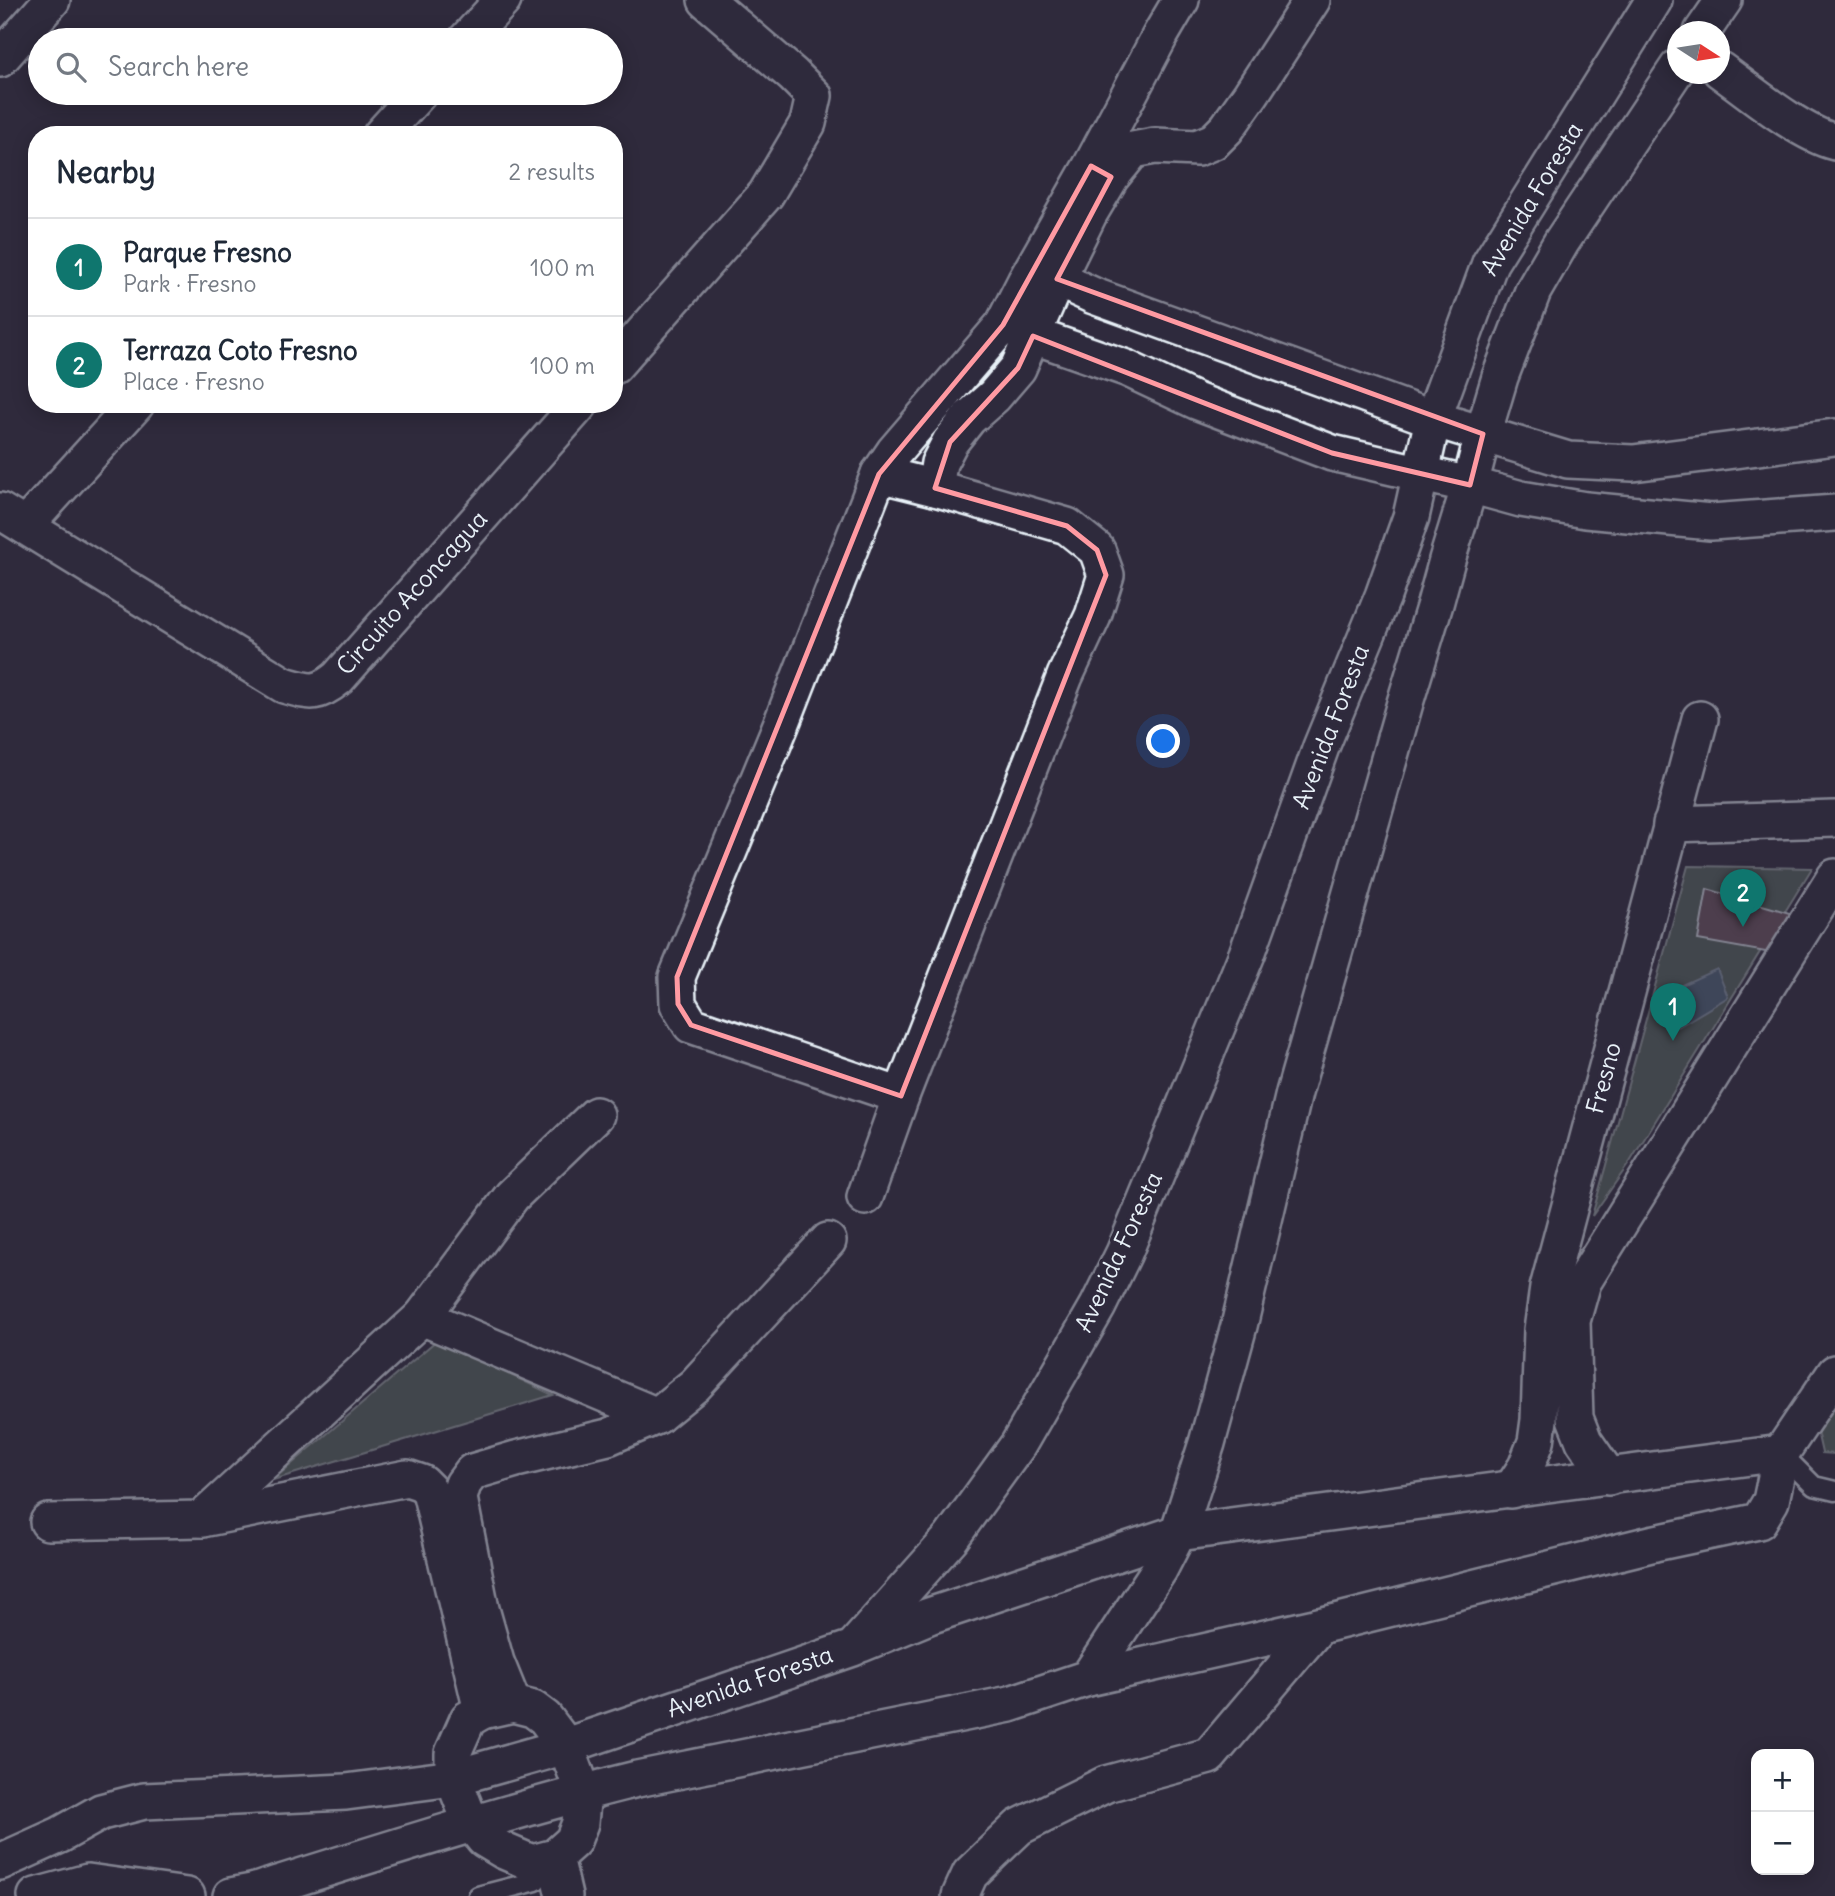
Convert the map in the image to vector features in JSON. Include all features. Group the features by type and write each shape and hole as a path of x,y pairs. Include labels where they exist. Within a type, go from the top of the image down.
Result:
{"street":[{"path":"0,59 52,0"},
{"path":"477,28 503,0"},
{"path":"623,356 766,194 808,123 814,96 706,0"},
{"path":"901,1096 691,1026 678,1004 677,977 781,725 879,474 894,452 1018,331 1045,272 1101,172 1181,0"},
{"path":"1101,172 1133,149 1155,146 1197,148 1214,141 1227,128 1251,94 1312,0"},
{"name":"Avenida Foresta","path":"0,1862 60,1835 101,1812 144,1801 346,1792 453,1778 566,1745 853,1648 951,1538 1018,1445 1098,1306 1124,1253 1247,954 1321,747 1383,596 1411,517 1433,419 1490,263 1654,0"},
{"path":"1710,21 1724,0"},
{"path":"1730,77 1789,119 1824,139 1835,142"},
{"name":"Avenida Foresta","path":"1088,1678 1159,1570 1178,1533 1239,1326 1298,1080 1500,377 1533,291 1562,241 1667,84"},
{"path":"389,126 408,105"},
{"path":"1045,272 1094,296 1433,419 1568,460 1633,463 1835,437"},
{"path":"1018,331 1126,368 1196,401 1332,453 1521,499 1586,510 1711,522 1835,513"},
{"path":"934,488 939,463 950,442 969,418 994,396 1018,368 1018,331"},
{"path":"13,519 126,413"},
{"name":"Circuito Aconcagua","path":"13,519 284,685 308,692 325,689 338,678 572,413"},
{"path":"865,1197 901,1096 1065,676 1093,616 1106,575 1097,550 1067,526 879,474"},
{"name":"Fresno","path":"1511,1489 1526,1467 1536,1442 1542,1330 1548,1288 1700,719"},
{"path":"1671,824 1835,819"},
{"path":"1609,1477 1584,1441 1575,1418 1572,1321 1583,1282 1835,877"},
{"path":"202,1519 422,1317 512,1196 596,1115"},
{"path":"497,1708 496,1662 481,1608 459,1498 463,1484 472,1472 608,1437 657,1416 695,1385 828,1241"},
{"path":"1548,1288 1583,1282"},
{"path":"422,1317 657,1416"},
{"path":"231,1896 252,1892 471,1823 583,1792 1010,1704 1088,1678 1759,1521 1770,1501 1782,1453 1835,1373"},
{"path":"853,1648 929,1616 1178,1533 1782,1453"},
{"path":"47,1522 202,1519 407,1478 422,1483 430,1491 497,1708"},
{"path":"960,1896 970,1874 1019,1827 1106,1784 1209,1756 1319,1626"},
{"path":"497,1708 533,1709 545,1718 566,1745 583,1792 580,1823 573,1841 545,1879 484,1839 471,1823 453,1778 453,1752 468,1719 497,1708"},
{"path":"60,1835 75,1870 88,1882"},
{"path":"36,1896 88,1882 187,1896"}],"lane":[{"path":"1782,1453 1814,1486 1835,1491"},
{"path":"478,1896 545,1879"}],"highlighted area":[{"path":"1091,166 1111,177 1057,279 1483,434 1470,485 1332,453 1033,336 1018,368 950,442 935,488 1067,526 1097,550 1106,575 901,1096 691,1025 678,1004 677,977 879,474 1003,325"}],"green space":[{"path":"1688,866 1812,868 1630,1162 1592,1216"},
{"path":"437,1340 553,1395 273,1480"},
{"path":"1835,1401 1835,1454 1822,1453 1816,1427"}],"water":[{"path":"1717,969 1728,997 1678,1027 1666,992"}],"building":[{"path":"1707,889 1793,914 1771,953 1698,940"}],"place":[{"name":"Terraza Coto Fresno","path":"1743,927"},
{"name":"Parque Fresno","path":"1673,1041"}]}
